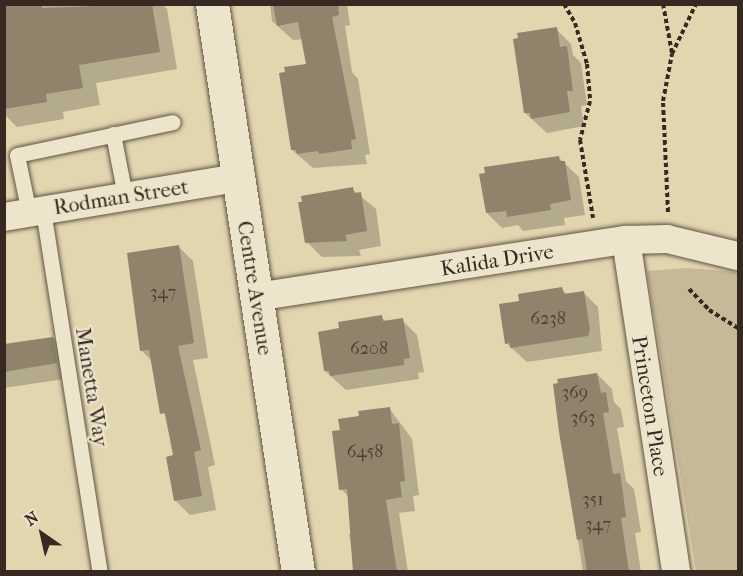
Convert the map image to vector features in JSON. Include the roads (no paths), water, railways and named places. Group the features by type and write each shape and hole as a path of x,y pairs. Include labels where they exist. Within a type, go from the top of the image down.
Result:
{"main road":[{"name":"Centre Avenue","path":"212,4 298,572"}],"street":[{"name":"Rodman Street","path":"25,213 237,178"},
{"name":"Kalida Drive","path":"256,297 626,240 667,239 738,256"},
{"name":"Princeton Place","path":"626,240 676,572"}],"lane":[{"path":"125,196 113,134 173,122"},
{"name":"Manetta Way","path":"100,572 25,213 17,155 113,134"}]}
